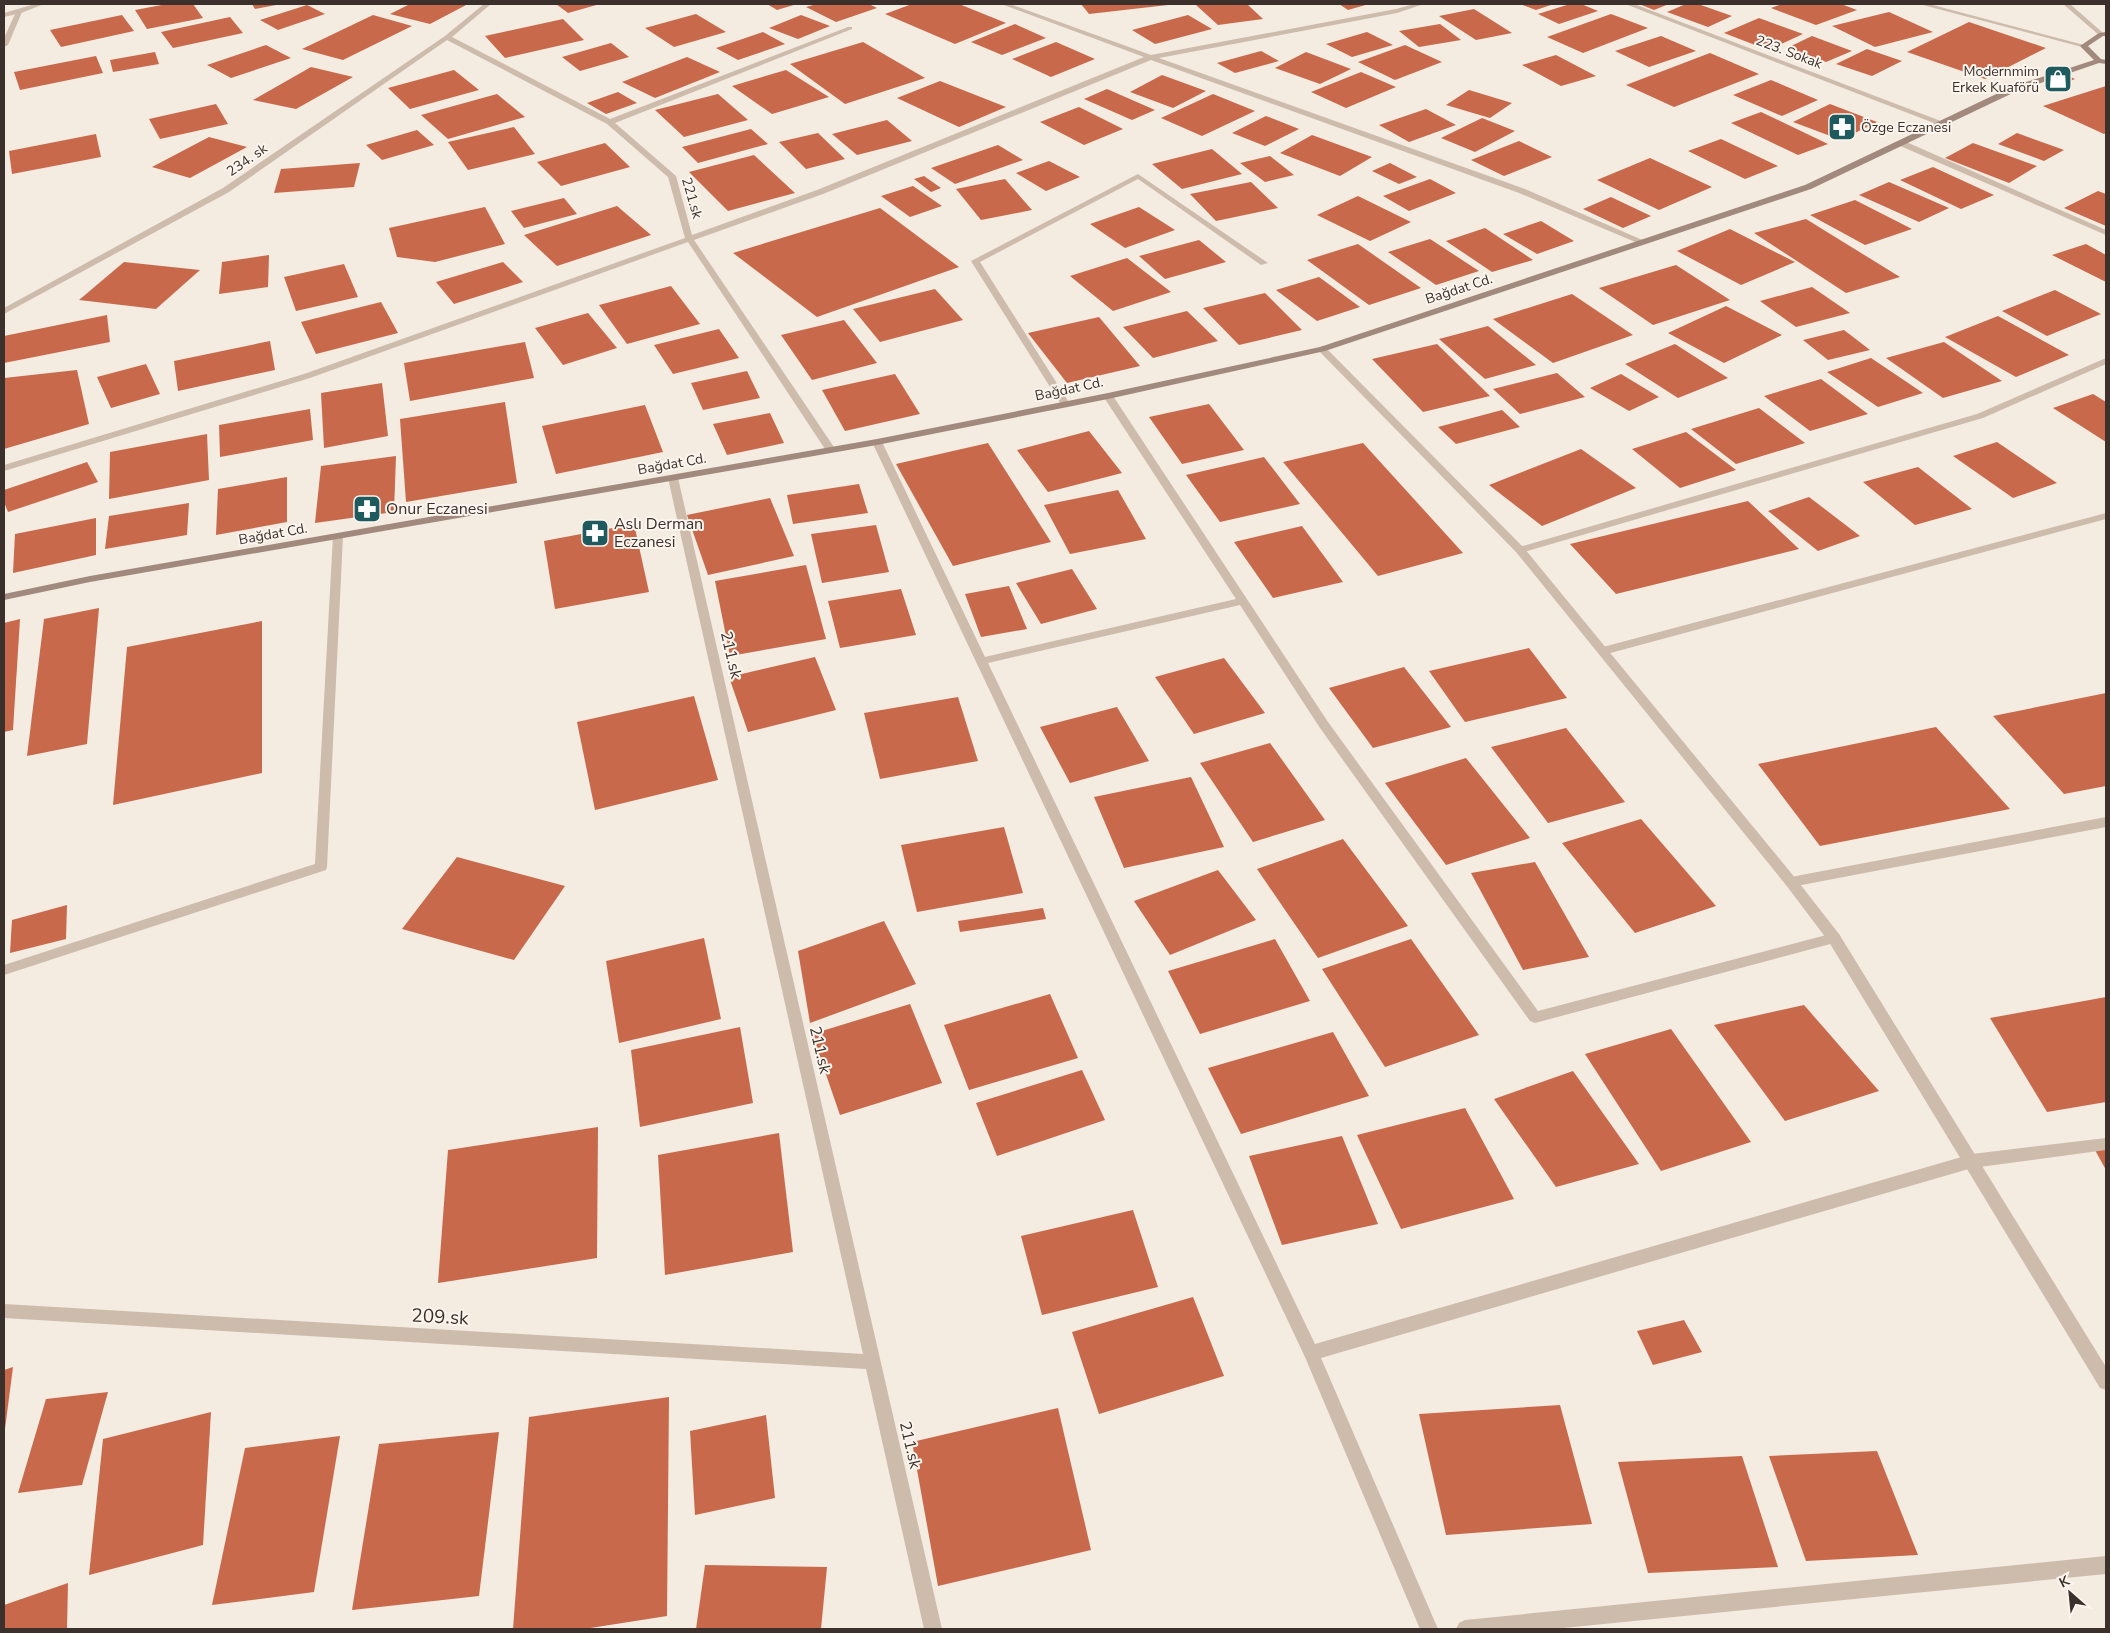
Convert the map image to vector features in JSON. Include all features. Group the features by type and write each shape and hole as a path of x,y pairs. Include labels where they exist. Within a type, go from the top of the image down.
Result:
{"main road":[{"path":"2084,46 2104,34"},
{"name":"Bağdat Cd.","path":"2084,46 2102,62"},
{"name":"Bağdat Cd.","path":"4,597 90,579 877,442 1108,396 1322,349 1808,187 2014,89 2102,62"}],"street":[{"path":"4,14 19,12 41,4"},
{"name":"234. sk","path":"4,311 226,190 447,37 488,4"},
{"path":"1004,4 1522,191 1643,242"},
{"path":"4,468 307,376 820,192 1151,57 1397,11 1421,4"},
{"name":"223. Sokak","path":"1628,4 1942,124"},
{"path":"1922,4 2084,46"},
{"path":"2066,4 2104,34"},
{"path":"4,45 19,12"},
{"path":"610,122 850,28"},
{"name":"221.sk","path":"447,37 610,122 672,176 689,238 831,450"},
{"path":"1901,143 2106,233"},
{"path":"1065,404 975,261 1138,176 1264,263"},
{"path":"1322,349 1520,550 1791,882 1834,938 2106,1382"},
{"path":"1520,550 1980,416 2106,361"},
{"path":"1108,396 1324,725 1535,1017 1834,938"},
{"path":"877,442 1310,1353 1429,1629"},
{"name":"211.sk","path":"672,478 934,1629"},
{"path":"1603,651 2106,516"},
{"path":"4,970 321,867 338,536"},
{"path":"982,662 1243,601"},
{"path":"1791,882 2106,822"},
{"path":"1310,1353 1972,1161 2106,1144"},
{"name":"209.sk","path":"4,1311 874,1362"},
{"path":"1465,1629 2106,1565"}],"building":[{"path":"167,4 193,4 203,18 147,29 135,10"},
{"path":"252,4 276,4 276,5 255,9"},
{"path":"410,4 468,4 430,24 390,14"},
{"path":"556,4 600,4 568,13"},
{"path":"767,4 797,4 777,10"},
{"path":"817,4 869,4 877,8 836,22 806,7"},
{"path":"912,4 959,4 1006,23 955,44 885,14"},
{"path":"1081,4 1168,4 1168,5 1089,14"},
{"path":"1247,4 1263,19 1218,25 1196,5"},
{"path":"1339,4 1369,4 1348,10"},
{"path":"1520,4 1554,4 1536,10"},
{"path":"1570,4 1581,4 1598,11 1559,24 1538,14"},
{"path":"1639,4 1669,4 1654,10"},
{"path":"1686,4 1698,4 1732,16 1708,27 1667,12"},
{"path":"1782,4 1841,4 1857,10 1816,25 1771,8"},
{"path":"307,5 325,14 278,30 260,20"},
{"path":"1474,9 1512,33 1476,40 1439,16"},
{"path":"1889,12 1933,32 1875,47 1832,26"},
{"path":"696,14 726,32 674,47 645,28"},
{"path":"1611,14 1648,28 1583,53 1547,37"},
{"path":"122,15 134,31 61,47 50,30"},
{"path":"373,15 412,26 343,60 302,49"},
{"path":"801,15 830,26 798,39 769,28"},
{"path":"1188,15 1212,29 1155,44 1132,30"},
{"path":"230,17 243,33 173,48 161,32"},
{"path":"1759,18 1803,34 1768,50 1724,33"},
{"path":"563,19 584,40 505,58 485,36"},
{"path":"1969,22 2046,48 1985,79 1907,52"},
{"path":"1015,24 1046,38 1002,55 971,42"},
{"path":"1440,24 1461,40 1419,47 1399,31"},
{"path":"763,32 785,44 738,60 716,48"},
{"path":"1367,32 1393,45 1352,57 1326,44"},
{"path":"1661,36 1696,51 1649,67 1615,51"},
{"path":"1812,36 1852,51 1826,62 1787,48"},
{"path":"863,42 925,78 845,104 790,64"},
{"path":"1056,42 1095,59 1051,77 1012,59"},
{"path":"611,43 629,57 580,71 562,57"},
{"path":"266,45 291,58 231,78 207,65"},
{"path":"1405,45 1442,62 1395,80 1358,62"},
{"path":"1867,49 1902,61 1872,76 1836,64"},
{"path":"1261,51 1279,61 1235,73 1217,63"},
{"path":"155,52 159,64 113,72 110,60"},
{"path":"1306,52 1351,69 1320,84 1275,68"},
{"path":"1710,53 1759,74 1674,107 1626,85"},
{"path":"1556,55 1596,76 1561,86 1522,65"},
{"path":"96,56 103,73 20,90 14,72"},
{"path":"687,57 720,72 655,98 622,82"},
{"path":"311,67 353,77 296,109 253,100"},
{"path":"454,70 479,90 410,109 388,88"},
{"path":"786,70 829,97 772,114 732,86"},
{"path":"1361,72 1396,87 1346,108 1311,92"},
{"name":"Modernmim Erkek Kuaförü","path":"2061,73 2075,79 2057,86 2041,80"},
{"path":"1162,75 1206,91 1173,108 1130,92"},
{"path":"1771,80 1818,100 1782,116 1733,95"},
{"path":"940,81 1006,107 959,127 897,98"},
{"path":"2106,86 2106,133 2104,134 2043,106"},
{"path":"1107,89 1155,110 1132,120 1084,99"},
{"path":"1469,90 1512,103 1490,118 1446,105"},
{"path":"618,92 637,103 606,114 587,103"},
{"path":"497,94 525,117 448,139 421,115"},
{"path":"718,94 748,120 684,137 655,110"},
{"path":"1213,94 1255,111 1202,136 1161,118"},
{"path":"216,104 228,124 160,139 149,119"},
{"path":"1830,104 1877,122 1841,140 1793,122"},
{"path":"1079,107 1123,129 1084,145 1040,122"},
{"path":"1426,109 1456,125 1409,142 1379,125"},
{"path":"1761,112 1828,144 1798,155 1731,123"},
{"path":"1266,116 1299,129 1265,146 1232,133"},
{"path":"1482,118 1515,131 1475,152 1441,138"},
{"path":"887,120 912,141 857,155 832,134"},
{"path":"514,127 535,154 468,170 448,142"},
{"path":"751,129 768,144 698,163 682,147"},
{"path":"417,130 434,145 382,160 366,145"},
{"path":"818,133 845,159 806,169 779,142"},
{"path":"2017,133 2064,150 2044,161 1998,144"},
{"path":"96,134 101,157 12,174 9,151"},
{"path":"1312,135 1372,157 1340,176 1280,153"},
{"path":"209,137 247,147 190,178 152,167"},
{"path":"1721,139 1778,166 1745,179 1688,151"},
{"path":"1519,141 1552,157 1504,176 1471,160"},
{"path":"605,143 630,167 561,186 537,162"},
{"path":"1973,143 2037,166 2009,183 1945,158"},
{"path":"998,145 1023,160 955,184 931,168"},
{"path":"1212,149 1242,174 1182,189 1152,164"},
{"path":"754,155 795,193 728,211 689,172"},
{"path":"1270,156 1294,175 1265,182 1240,163"},
{"path":"1650,158 1712,187 1659,210 1597,180"},
{"path":"1049,161 1080,177 1046,191 1016,173"},
{"path":"360,163 354,187 274,193 281,169"},
{"path":"1390,163 1417,177 1399,184 1372,171"},
{"path":"1933,167 1994,195 1961,209 1900,180"},
{"path":"924,176 941,188 931,192 914,179"},
{"path":"1005,179 1032,210 981,220 956,189"},
{"path":"1430,179 1456,193 1409,211 1383,196"},
{"path":"1251,182 1278,208 1216,221 1190,194"},
{"path":"1889,182 1949,208 1919,222 1859,195"},
{"path":"913,186 942,206 910,217 881,196"},
{"path":"2098,191 2106,194 2106,226 2064,208"},
{"path":"1358,196 1411,222 1370,241 1317,215"},
{"path":"1611,197 1651,216 1623,228 1583,209"},
{"path":"564,198 577,214 524,228 511,211"},
{"path":"1855,200 1912,229 1865,245 1810,215"},
{"path":"617,206 651,235 557,266 524,235"},
{"path":"485,207 505,244 435,262 397,257 389,228"},
{"path":"1139,207 1175,230 1125,248 1090,224"},
{"path":"880,208 959,267 817,317 733,253"},
{"path":"1806,219 1900,277 1846,293 1754,233"},
{"path":"1541,221 1574,241 1537,254 1503,234"},
{"path":"1485,228 1533,260 1492,272 1446,241"},
{"path":"1730,229 1795,262 1741,285 1677,251"},
{"path":"1430,239 1479,271 1436,285 1388,252"},
{"path":"1199,240 1226,262 1165,279 1139,256"},
{"path":"1358,244 1421,288 1369,305 1307,260"},
{"path":"2086,244 2106,255 2106,282 2052,255"},
{"path":"269,255 268,287 219,294 222,262"},
{"path":"1127,258 1171,292 1113,311 1070,276"},
{"path":"124,262 200,270 156,309 79,300"},
{"path":"503,262 523,282 454,304 436,282"},
{"path":"344,264 358,297 296,311 284,277"},
{"path":"1676,265 1730,300 1653,325 1599,288"},
{"path":"1319,277 1360,307 1317,321 1276,290"},
{"path":"671,286 700,324 627,344 599,305"},
{"path":"1812,287 1850,313 1796,327 1760,301"},
{"path":"935,289 963,320 880,342 853,309"},
{"path":"2055,290 2101,314 2047,336 2002,311"},
{"path":"1265,293 1302,330 1239,345 1203,308"},
{"path":"1572,294 1633,335 1553,363 1493,319"},
{"path":"381,302 398,333 316,354 301,322"},
{"path":"1726,306 1782,335 1724,363 1668,333"},
{"path":"1187,311 1218,341 1153,358 1123,327"},
{"path":"588,313 617,348 563,365 535,328"},
{"path":"107,315 110,342 4,363 4,336"},
{"path":"1998,316 2069,355 2016,377 1945,337"},
{"path":"1099,317 1140,366 1067,383 1028,333"},
{"path":"844,320 877,363 812,380 781,335"},
{"path":"1488,326 1536,365 1485,379 1439,339"},
{"path":"719,329 739,358 673,374 654,345"},
{"path":"1844,330 1870,350 1828,360 1803,340"},
{"path":"270,341 275,370 178,391 174,361"},
{"path":"525,342 534,378 410,401 404,363"},
{"path":"1944,342 2002,381 1943,398 1886,358"},
{"path":"1437,344 1490,396 1423,412 1372,359"},
{"path":"1675,344 1728,378 1678,398 1625,364"},
{"path":"1871,358 1923,393 1878,407 1827,372"},
{"path":"146,364 160,394 111,408 97,377"},
{"path":"77,370 89,424 4,449 4,378"},
{"path":"747,371 760,398 703,410 691,383"},
{"path":"1557,373 1585,397 1520,414 1493,389"},
{"path":"895,374 920,414 845,431 822,390"},
{"path":"1621,374 1659,397 1629,411 1590,388"},
{"path":"1821,379 1868,414 1810,431 1764,396"},
{"path":"382,383 388,436 324,448 321,393"},
{"path":"2093,394 2106,402 2106,442 2053,408"},
{"path":"505,402 517,483 406,502 400,419"},
{"path":"1209,404 1244,450 1182,464 1149,417"},
{"path":"645,405 663,452 556,474 542,426"},
{"path":"1759,408 1805,443 1736,464 1691,429"},
{"path":"310,409 313,440 220,457 219,425"},
{"path":"1502,410 1520,427 1456,444 1438,427"},
{"path":"770,413 784,443 727,455 713,424"},
{"path":"1089,431 1122,473 1048,492 1017,450"},
{"path":"1686,432 1736,470 1680,488 1632,449"},
{"path":"207,434 209,480 109,499 110,452"},
{"path":"1997,442 2057,483 2013,498 1953,456"},
{"path":"988,443 1051,542 953,566 896,464"},
{"path":"1363,443 1463,553 1378,576 1283,462"},
{"path":"1581,449 1636,488 1542,526 1489,485"},
{"path":"396,456 394,512 315,523 321,466"},
{"path":"1264,457 1300,504 1220,522 1186,475"},
{"path":"87,462 98,482 8,512 4,502 4,490"},
{"path":"1918,467 1972,509 1915,525 1863,482"},
{"path":"287,477 287,522 216,535 218,489"},
{"path":"859,484 868,513 793,524 787,495"},
{"path":"1118,490 1146,539 1070,554 1044,505"},
{"path":"1809,497 1860,536 1818,551 1768,511"},
{"path":"770,498 794,556 708,575 687,515"},
{"path":"1748,501 1799,549 1616,594 1570,544"},
{"path":"189,503 187,535 105,549 109,516"},
{"path":"96,518 96,555 13,573 15,534"},
{"path":"634,524 649,592 555,609 544,541"},
{"path":"876,525 889,572 822,583 811,534"},
{"path":"1302,526 1343,582 1273,598 1234,542"},
{"path":"806,565 826,639 730,656 715,581"},
{"path":"1072,569 1097,609 1041,624 1016,583"},
{"path":"1009,586 1027,629 981,637 965,594"},
{"path":"901,589 916,635 840,648 828,601"},
{"path":"99,608 87,744 27,756 44,619"},
{"path":"20,619 13,730 4,732 4,623"},
{"path":"262,621 262,773 113,805 127,647"},
{"path":"1529,648 1567,698 1465,722 1429,671"},
{"path":"815,657 836,710 748,732 729,677"},
{"path":"1224,658 1265,713 1194,734 1155,677"},
{"path":"1404,667 1451,727 1373,748 1329,688"},
{"path":"2106,693 2106,786 2064,794 1993,716"},
{"path":"694,696 718,780 595,810 577,722"},
{"path":"958,697 978,761 880,779 864,713"},
{"path":"1117,707 1149,761 1070,783 1040,727"},
{"path":"1936,727 2010,809 1820,846 1758,764"},
{"path":"1566,728 1625,802 1548,823 1491,747"},
{"path":"1270,743 1325,820 1253,842 1200,763"},
{"path":"1466,758 1530,838 1446,865 1385,783"},
{"path":"1191,777 1224,847 1124,868 1094,797"},
{"path":"1641,819 1716,906 1635,933 1562,843"},
{"path":"1004,827 1023,893 917,912 901,845"},
{"path":"1343,839 1408,926 1318,958 1257,869"},
{"path":"457,857 565,886 514,960 402,929"},
{"path":"1535,862 1589,957 1523,970 1471,873"},
{"path":"1218,870 1256,920 1170,955 1134,901"},
{"path":"67,905 66,939 10,953 12,920"},
{"path":"1043,908 1046,919 960,932 958,921"},
{"path":"884,921 916,984 810,1023 798,951"},
{"path":"704,938 721,1019 619,1043 606,961"},
{"path":"1275,939 1310,1001 1200,1034 1168,971"},
{"path":"1411,939 1479,1035 1385,1067 1322,969"},
{"path":"1050,994 1078,1058 969,1090 944,1025"},
{"path":"2106,997 2106,1102 2047,1112 1990,1018"},
{"path":"910,1004 942,1083 840,1115 812,1034"},
{"path":"1804,1005 1879,1091 1785,1121 1714,1025"},
{"path":"740,1027 753,1103 640,1127 631,1050"},
{"path":"1671,1029 1751,1142 1661,1171 1585,1054"},
{"path":"1333,1032 1369,1096 1241,1134 1208,1068"},
{"path":"1082,1070 1105,1120 997,1156 976,1103"},
{"path":"1573,1071 1639,1164 1556,1187 1494,1099"},
{"path":"1465,1108 1514,1199 1401,1229 1357,1135"},
{"path":"598,1127 597,1258 438,1283 448,1150"},
{"path":"779,1133 793,1252 665,1275 658,1155"},
{"path":"1342,1136 1378,1224 1282,1245 1249,1156"},
{"path":"2106,1149 2106,1170 2095,1150"},
{"path":"1133,1210 1158,1287 1042,1315 1021,1236"},
{"path":"1193,1297 1224,1376 1099,1414 1072,1332"},
{"path":"1684,1320 1702,1352 1653,1365 1637,1331"},
{"path":"13,1367 5,1429 4,1429 4,1370"},
{"path":"108,1392 82,1485 18,1493 46,1399"},
{"path":"669,1397 667,1616 584,1629 513,1629 529,1417"},
{"path":"1560,1405 1592,1524 1446,1535 1419,1414"},
{"path":"1058,1408 1091,1550 938,1586 912,1442"},
{"path":"211,1412 203,1545 89,1575 103,1439"},
{"path":"766,1415 775,1498 695,1515 690,1431"},
{"path":"499,1432 479,1596 352,1610 379,1444"},
{"path":"340,1436 314,1592 212,1605 245,1448"},
{"path":"1877,1451 1918,1555 1806,1561 1769,1456"},
{"path":"1742,1456 1778,1567 1648,1573 1618,1462"},
{"path":"705,1565 827,1567 821,1629 696,1629"},
{"path":"68,1583 67,1629 4,1629 4,1605"}],"place":[{"name":"Modernmim Erkek Kuaförü","path":"2058,79"},
{"name":"Özge Eczanesi","path":"1842,127"},
{"name":"Onur Eczanesi","path":"367,509"},
{"name":"Aslı Derman Eczanesi","path":"595,533"}]}
